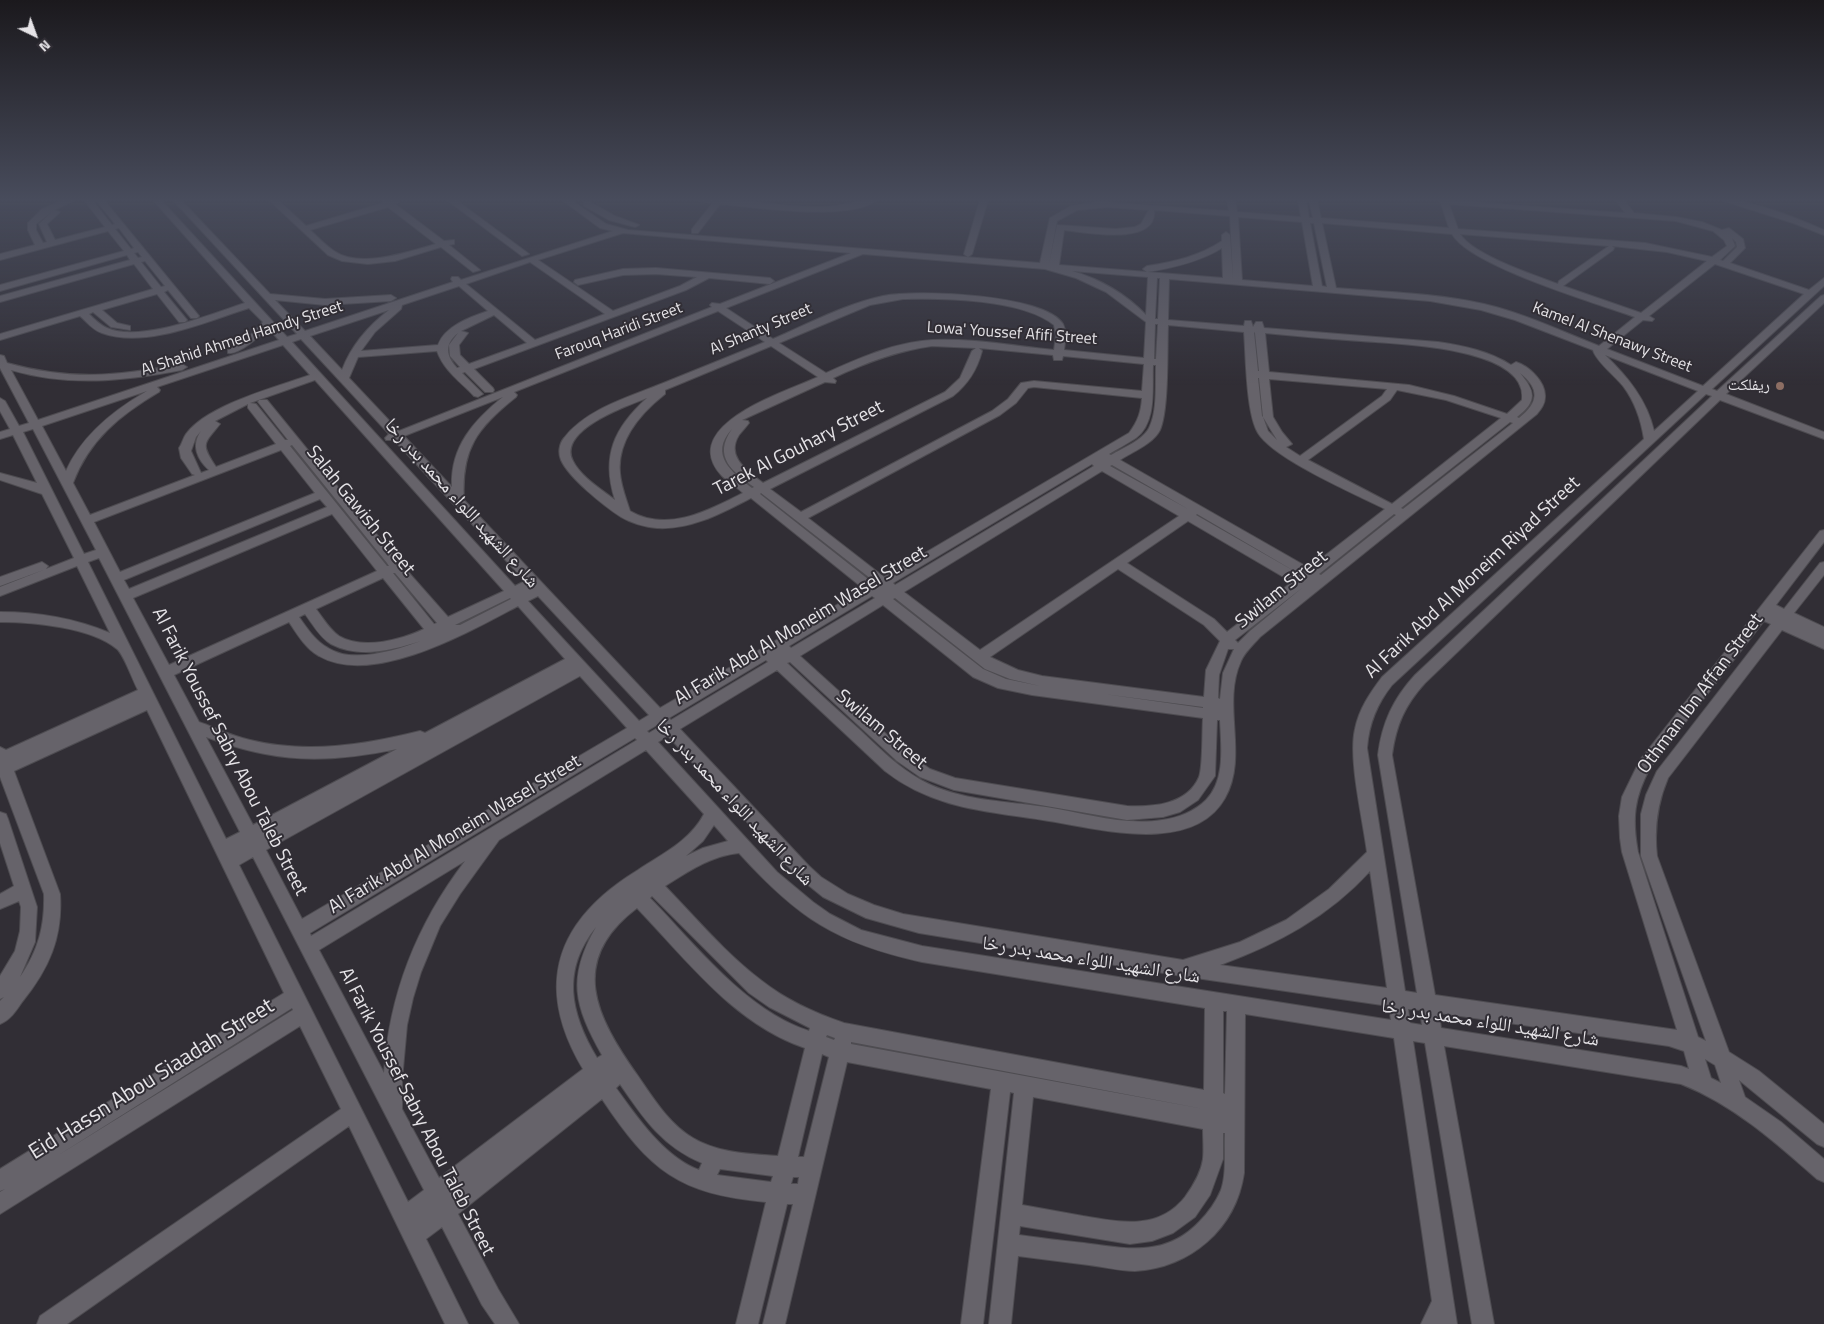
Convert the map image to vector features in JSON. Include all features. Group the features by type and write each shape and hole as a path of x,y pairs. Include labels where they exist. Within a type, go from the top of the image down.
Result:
{"street":[{"path":"0,288 93,262"},
{"path":"0,299 132,262"},
{"path":"136,262 182,320"},
{"path":"150,262 194,316"},
{"name":"شارع الشهيد اللواء محمد بدر رخا","path":"215,262 771,877 799,902 838,929 862,939 922,954 1662,1071 1703,1082"},
{"name":"شارع الشهيد اللواء محمد بدر رخا","path":"235,262 803,871 826,890 846,902 869,913 894,920 1182,968 1669,1037 1691,1042"},
{"path":"472,262 481,268"},
{"name":"Al Shahid Ahmed Hamdy Street","path":"0,436 9,426 33,420 300,332 391,298 454,282 481,268 507,262"},
{"name":"Al Shahid Ahmed Hamdy Street","path":"300,332 409,300 454,282 515,262"},
{"path":"540,262 612,311"},
{"path":"542,262 580,284 612,311"},
{"name":"Farouq Haridi Street","path":"393,431 539,379 720,304 815,262"},
{"name":"Farouq Haridi Street","path":"374,439 478,394 831,262"},
{"name":"Kamel Al Shenawy Street","path":"1025,262 1331,287 1430,298 1484,307 1608,349 1714,390 1824,436"},
{"name":"Kamel Al Shenawy Street","path":"1031,262 1050,264"},
{"path":"1155,273 1186,262"},
{"path":"1227,262 1227,278"},
{"path":"1236,262 1238,279"},
{"path":"1313,262 1318,286"},
{"path":"1326,262 1331,287"},
{"path":"1497,262 1650,316"},
{"path":"1509,262 1650,316"},
{"path":"1562,282 1591,262"},
{"path":"1707,262 1717,264"},
{"path":"1709,262 1813,296"},
{"path":"1650,442 1646,417 1640,404 1624,379 1597,353 1608,349 1721,262"},
{"path":"1050,264 1109,290 1133,307 1143,317 1157,318"},
{"name":"Kamel Al Shenawy Street","path":"1155,273 1227,278"},
{"name":"Al Farik Abd Al Moneim Wasel Street","path":"664,722 791,654 883,591 1102,460 1140,443 1154,430 1159,414 1155,364 1157,318 1155,273"},
{"path":"580,284 633,276 701,276 770,281"},
{"path":"454,370 701,276 760,285"},
{"name":"Al Farik Abd Al Moneim Riyad Street","path":"1483,1324 1386,755 1389,728 1398,705 1420,678 1714,390 1813,296 1824,281"},
{"path":"454,282 526,343"},
{"path":"0,337 169,285"},
{"path":"0,332 157,289"},
{"path":"266,296 324,302 391,298"},
{"name":"Al Shanty Street","path":"613,504 581,479 567,464 564,447 576,430 606,411 866,303 890,297 917,296 1006,303 1034,309 1052,319 1058,325 1060,332 1058,355"},
{"path":"344,379 354,354 376,326 409,300"},
{"path":"82,313 106,332 127,335 168,329 250,302"},
{"path":"95,309 114,325 130,329 152,328 250,302"},
{"path":"720,304 833,378"},
{"path":"478,394 443,357 443,348 449,337 457,329 493,316"},
{"path":"489,390 464,366 453,352 456,341 472,328 493,316"},
{"name":"Swilam Street","path":"780,644 902,757 925,773 954,784 1127,813 1147,814 1165,811 1182,805 1193,797 1202,787 1207,776 1214,662 1228,639 1305,578 1402,509 1512,422 1539,406 1541,399 1536,384 1522,369 1488,351 1452,342 1157,318"},
{"path":"231,351 256,335 268,322"},
{"path":"1254,327 1258,377 1257,416 1264,432 1279,448 1402,509"},
{"name":"Al Shahid Ahmed Hamdy Street","path":"184,370 231,351 282,338"},
{"name":"Lowa' Youssef Afifi Street","path":"883,591 756,491 736,468 728,453 732,437 744,423 887,351 914,344 952,343 1155,364"},
{"path":"354,354 443,348"},
{"name":"Lowa' Youssef Afifi Street","path":"833,378 904,352 942,348 1058,355"},
{"name":"Tarek Al Gouhary Street","path":"613,504 636,520 650,523 680,523 709,514 949,394 958,388 970,374 977,351"},
{"path":"2,361 47,376 85,379 184,370"},
{"name":"Al Farik Youssef Sabry Abou Taleb Street","path":"2,361 440,1202 490,1297 508,1324"},
{"name":"Al Farik Abd Al Moneim Wasel Street","path":"1102,460 1138,430 1146,414 1147,396 1155,364"},
{"path":"67,484 79,455 104,426 184,370"},
{"path":"1258,377 1394,389 1512,422"},
{"path":"211,467 199,448 202,438 234,409 258,404 319,378"},
{"path":"196,472 185,453 188,440 201,425 234,409 319,378"},
{"path":"458,501 456,478 458,463 463,448 471,434 496,407 539,379"},
{"path":"625,514 614,470 620,442 627,428 640,412 654,397 671,384"},
{"path":"799,518 996,413 1012,401 1025,385 1034,384 1147,396"},
{"path":"1303,459 1394,389"},
{"name":"Kamel Al Shenawy Street","path":"1714,390 1824,428"},
{"name":"Al Farik Abd Al Moneim Riyad Street","path":"1446,1324 1360,748 1362,724 1376,695 1387,681 1650,442 1714,390"},
{"path":"0,401 9,426 46,491 457,1324"},
{"name":"Salah Gawish Street","path":"258,404 388,566 436,635"},
{"path":"85,518 196,472 287,441"},
{"path":"85,518 287,441"},
{"name":"Salah Gawish Street","path":"287,441 333,508 449,628"},
{"path":"1102,460 1317,585"},
{"path":"0,476 46,491"},
{"name":"Lowa' Youssef Afifi Street","path":"756,491 799,518 883,591"},
{"path":"116,578 322,494"},
{"path":"125,596 333,508"},
{"name":"Swilam Street","path":"767,652 878,757 902,777 932,792 966,801 1128,826 1161,827 1177,823 1205,809 1217,798 1224,785 1227,770 1228,680 1232,661 1237,652 1255,634 1317,585 1402,509"},
{"path":"979,658 1192,512"},
{"name":"Othman Ibn Affan Street","path":"1703,1082 1630,852 1625,825 1628,802 1634,782 1644,764 1824,534"},
{"path":"0,582 100,548"},
{"path":"0,592 78,556"},
{"path":"1118,563 1210,622 1228,639 1237,652"},
{"path":"163,668 307,608 388,566"},
{"path":"163,668 388,566"},
{"name":"Othman Ibn Affan Street","path":"1737,1100 1649,856 1646,833 1648,811 1662,775 1824,566"},
{"path":"291,615 318,649 338,659 386,658 421,648 436,635 536,585"},
{"path":"883,591 979,658 1002,671 1042,681 1211,709"},
{"path":"883,591 972,670 1003,684 1032,690 1228,711"},
{"name":"Al Farik Abd Al Moneim Wasel Street","path":"308,947 496,832 767,652 883,591"},
{"path":"307,608 335,640 359,647 373,648 436,635"},
{"path":"1764,610 1824,633"},
{"path":"0,617 39,618 63,622 85,627 121,644"},
{"path":"1784,619 1824,644"},
{"path":"253,841 443,731 579,664"},
{"path":"226,856 579,664"},
{"path":"0,1016 26,986 43,958 52,931 54,907 52,894 2,762 147,697"},
{"path":"193,726 248,746 300,754 332,754 363,750 443,731"},
{"name":"Al Farik Abd Al Moneim Wasel Street","path":"299,930 643,735"},
{"path":"713,812 696,840 649,880 632,892 606,904 576,941 568,959 564,979 568,1018 599,1078 645,1142 661,1158 682,1173 704,1182 804,1195"},
{"path":"0,990 23,956 29,937 29,906 5,834 29,831"},
{"path":"393,1111 392,1074 395,1038 402,1002 417,959 429,931 449,896 496,832"},
{"path":"649,880 701,855 722,848 743,846"},
{"path":"1182,968 1251,946 1282,931 1335,896 1376,854"},
{"path":"649,880 754,987 774,1001 820,1024 842,1041 1002,1082 1213,1121 1235,1115"},
{"path":"0,902 24,890"},
{"path":"632,892 736,999 772,1025 814,1044 842,1041 1213,1101 1235,1115"},
{"path":"632,892 621,910 599,936 588,960 584,977 590,1011 617,1064 663,1126 677,1140 695,1150 714,1158 811,1168"},
{"path":"1011,1214 1115,1232 1135,1233 1155,1230 1173,1222 1188,1210 1200,1196 1208,1178 1213,1159 1214,1001"},
{"path":"1008,1244 1132,1260 1153,1258 1174,1252 1192,1243 1208,1229 1230,1195 1234,1173 1236,1004"},
{"name":"Eid Hassn Abou Siaadah Street","path":"0,1181 300,1005"},
{"name":"Eid Hassn Abou Siaadah Street","path":"0,1204 300,1005"},
{"path":"747,1324 820,1024"},
{"path":"774,1324 842,1041"},
{"path":"1691,1042 1722,1057 1756,1081 1824,1137"},
{"path":"405,1218 440,1202 617,1064"},
{"path":"972,1324 1002,1082"},
{"path":"1703,1082 1737,1100 1824,1172"},
{"path":"1000,1324 1024,1086"},
{"path":"48,1324 353,1112"},
{"path":"645,1142 663,1126"},
{"path":"704,1182 714,1158"},
{"path":"414,1236 440,1202"},
{"path":"1432,1324 1443,1302"}],"place":[{"name":"ريفلكت","path":"1780,386"}]}
